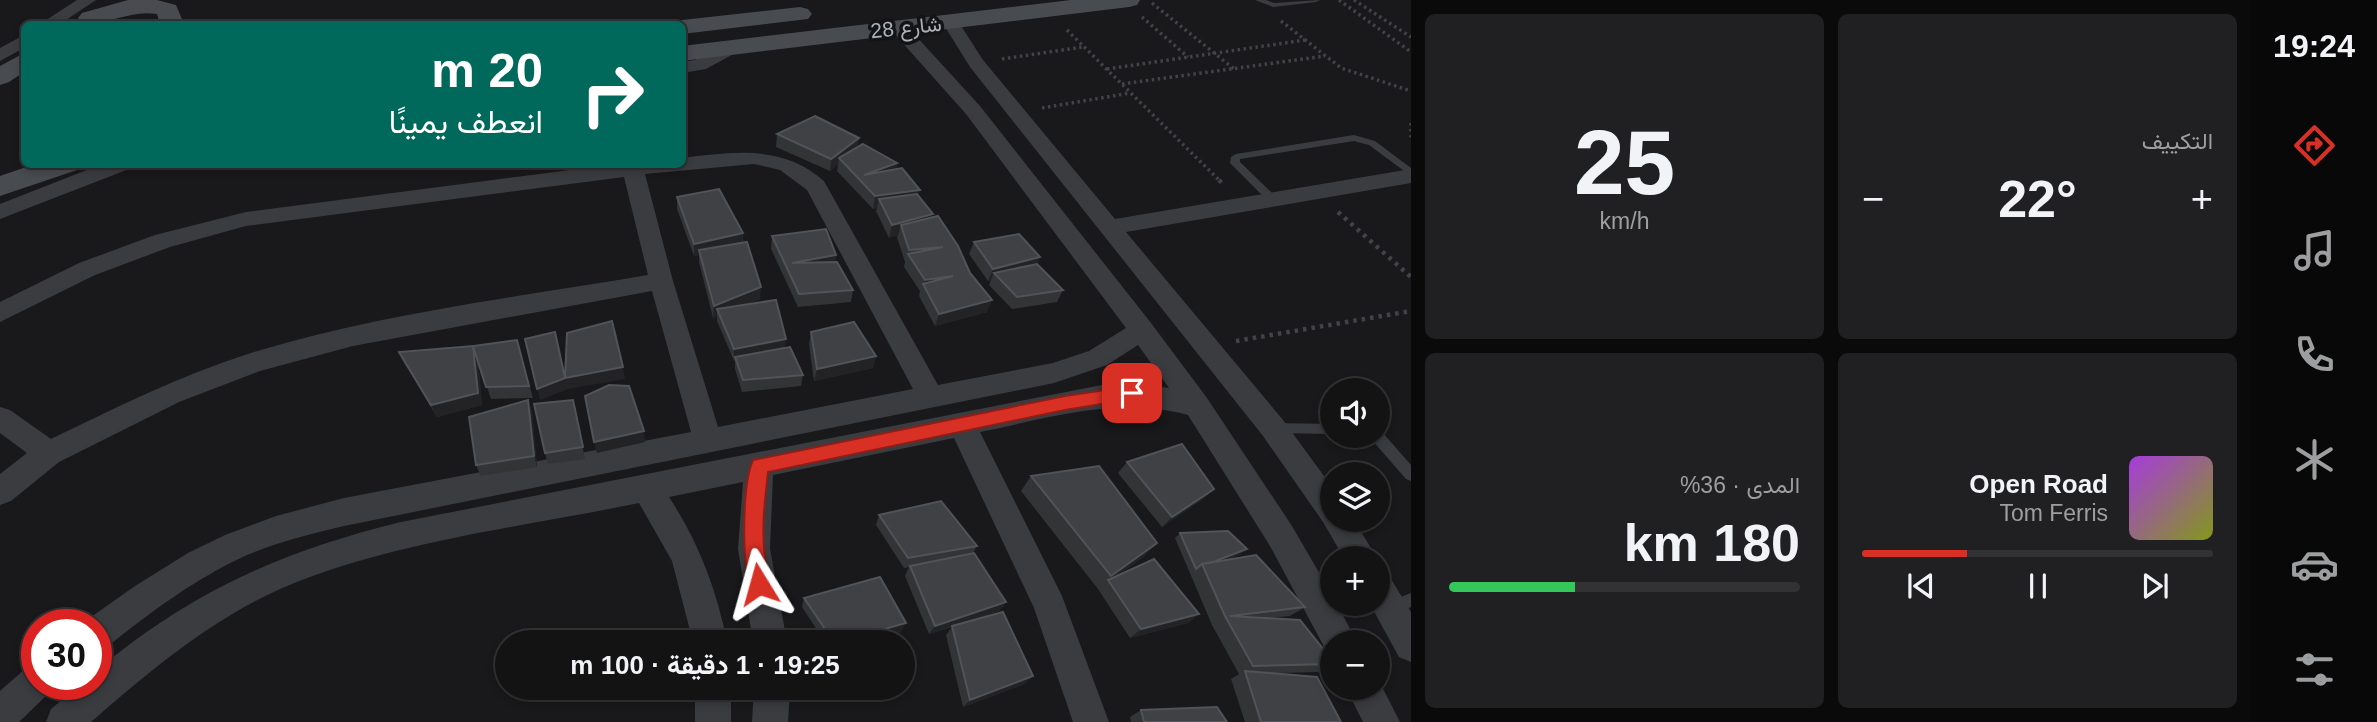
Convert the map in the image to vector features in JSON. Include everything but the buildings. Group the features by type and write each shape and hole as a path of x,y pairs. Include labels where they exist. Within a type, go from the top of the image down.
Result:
{"street":[{"path":"86,14 117,0"},
{"name":"شارع 28","path":"686,53 1126,0"},
{"path":"60,21 145,4 162,7 172,16"},
{"path":"686,27 826,11"},
{"path":"950,22 976,63 1273,428 1320,495"},
{"path":"686,67 700,65 733,47 720,23"},
{"path":"898,27 972,110 1142,330 1197,406 1281,536 1333,630"},
{"path":"0,55 21,42"},
{"path":"0,77 21,63"},
{"path":"972,110 1013,109"},
{"path":"0,169 21,154"},
{"path":"686,164 757,158 789,164 805,174 816,186 930,396"},
{"path":"0,186 55,168"},
{"path":"0,212 111,168"},
{"path":"0,313 87,268 163,241 246,219 642,168"},
{"path":"633,169 661,281 708,441"},
{"path":"1110,227 1411,174"},
{"path":"0,492 49,453 169,394 255,362 353,336 661,281"},
{"path":"112,622 175,577 236,545 279,529 344,512 1054,373 1082,365 1142,330"},
{"path":"64,722 148,650 222,602 280,573 338,552 401,536 1077,401 1132,393 1156,395 1197,406"},
{"path":"0,418 49,453"},
{"path":"962,426 1021,540 1060,629 1091,722"},
{"path":"760,466 755,505 754,549 768,630"},
{"path":"646,489 664,513 693,570 707,630"},
{"path":"1393,598 1411,645"},
{"path":"0,715 21,696"},
{"path":"713,700 713,722"},
{"path":"770,722 771,700"},
{"path":"1370,700 1382,722"}],"lane":[{"path":"1259,0 1269,4 1316,0"},
{"path":"1272,200 1235,163 1236,158 1354,138 1372,143 1411,174"},
{"path":"1273,428 1320,429"},
{"path":"1387,448 1411,475"}],"path":[{"path":"1126,0 1189,57"},
{"path":"1149,0 1234,68"},
{"path":"1339,0 1411,52"},
{"path":"1354,0 1411,37"},
{"path":"1269,4 1273,15 1325,56 1352,73 1411,91"},
{"path":"1046,10 1244,204"},
{"path":"1107,69 1305,40"},
{"path":"976,63 1084,47"},
{"path":"1122,84 1325,56"},
{"path":"1013,109 1131,93"},
{"path":"1411,123 1411,139"},
{"path":"1315,192 1411,276"},
{"path":"1206,346 1411,311"}],"route":[{"path":"759,584 754,549 754,519 760,466 1065,403 1132,393"}]}
